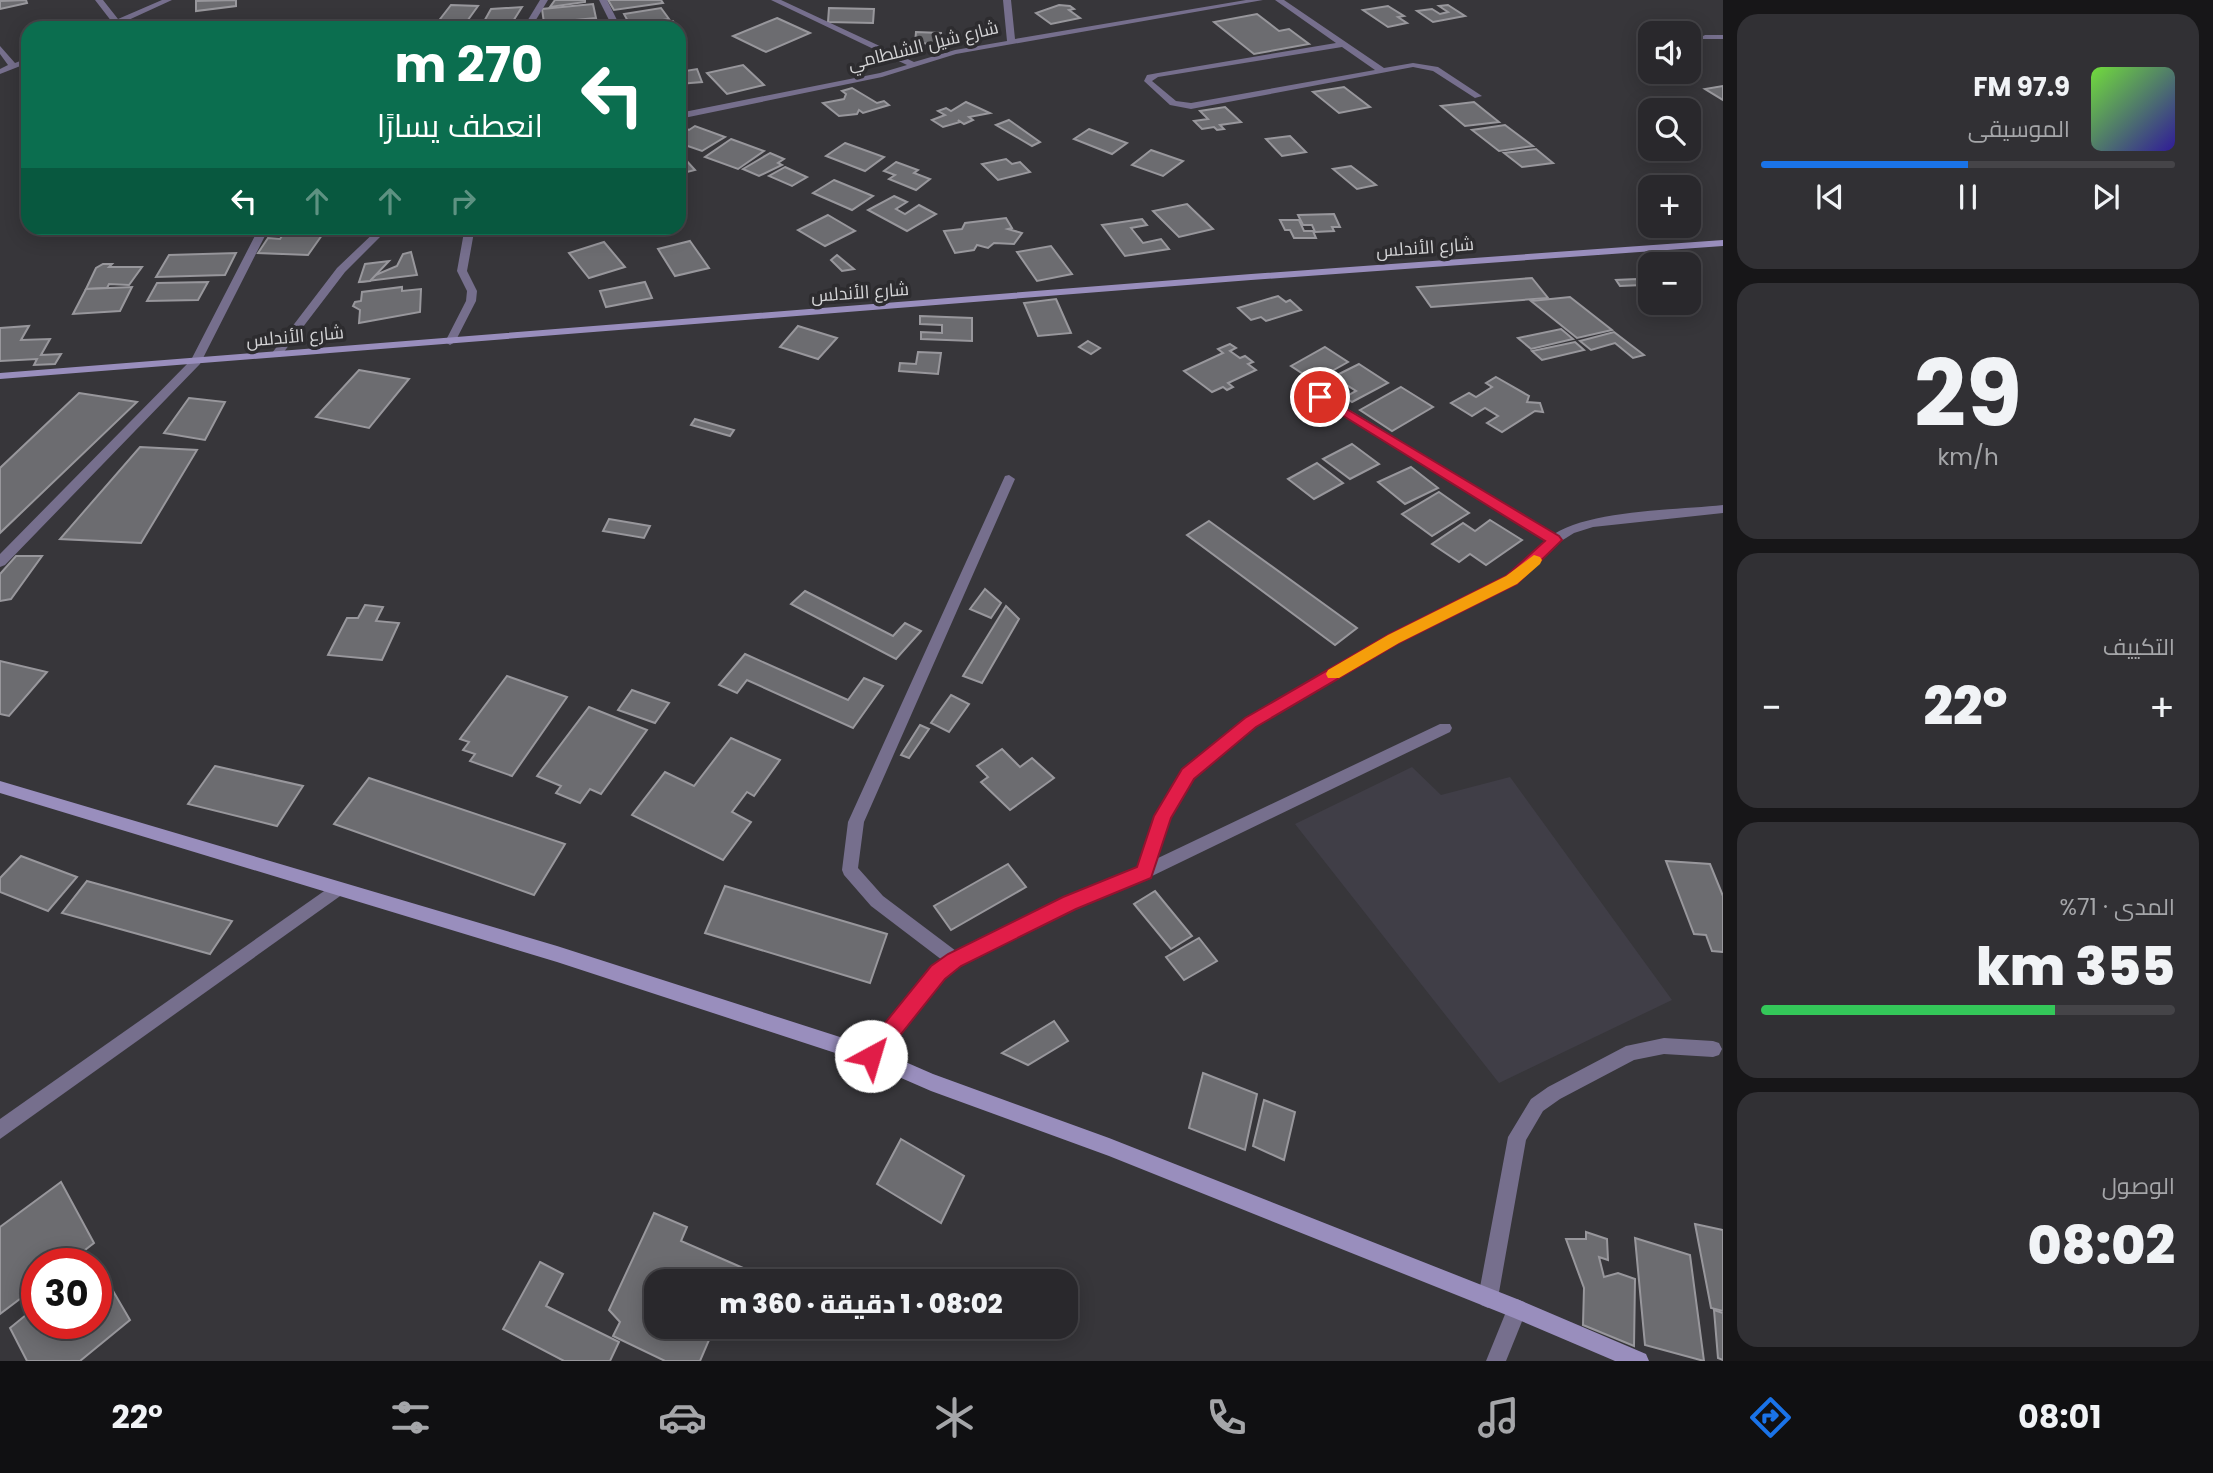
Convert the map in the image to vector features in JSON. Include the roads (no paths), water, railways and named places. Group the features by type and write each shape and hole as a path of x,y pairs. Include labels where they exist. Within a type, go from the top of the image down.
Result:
{"main road":[{"name":"شارع الأندلس","path":"0,376 1251,277 1723,243"},
{"path":"0,787 556,954 871,1056 931,1082 1109,1147 1488,1297 1639,1361"}],"street":[{"path":"99,0 115,21"},
{"path":"118,21 168,0"},
{"path":"531,21 544,0"},
{"path":"603,0 614,21"},
{"path":"775,0 914,65"},
{"path":"1007,0 1011,41"},
{"name":"شارع شيل الشلطامي","path":"686,115 882,75 955,52 1259,0"},
{"path":"1279,0 1381,70"},
{"path":"1705,37 1723,37"},
{"path":"1343,44 1158,75 1150,77 1148,81 1173,103 1191,106 1381,70 1425,66 1435,69 1478,96"},
{"path":"0,48 13,66"},
{"path":"0,72 21,63"},
{"path":"0,562 196,362 260,235"},
{"path":"276,355 341,270 377,235"},
{"path":"450,342 471,301 472,291 462,271 468,235"},
{"path":"1320,397 1554,540"},
{"path":"955,960 877,901 850,870 856,822 1009,479"},
{"path":"1144,872 1163,816 1188,774 1250,723 1394,639 1512,580 1554,540 1570,530 1592,523 1723,509"},
{"path":"871,1056 938,972 955,960 1070,903 1144,872 1445,729"},
{"path":"0,1130 337,889"},
{"path":"1488,1297 1517,1137 1537,1105 1554,1093 1632,1052 1664,1046 1713,1049"},
{"path":"1496,1361 1517,1309"}]}
